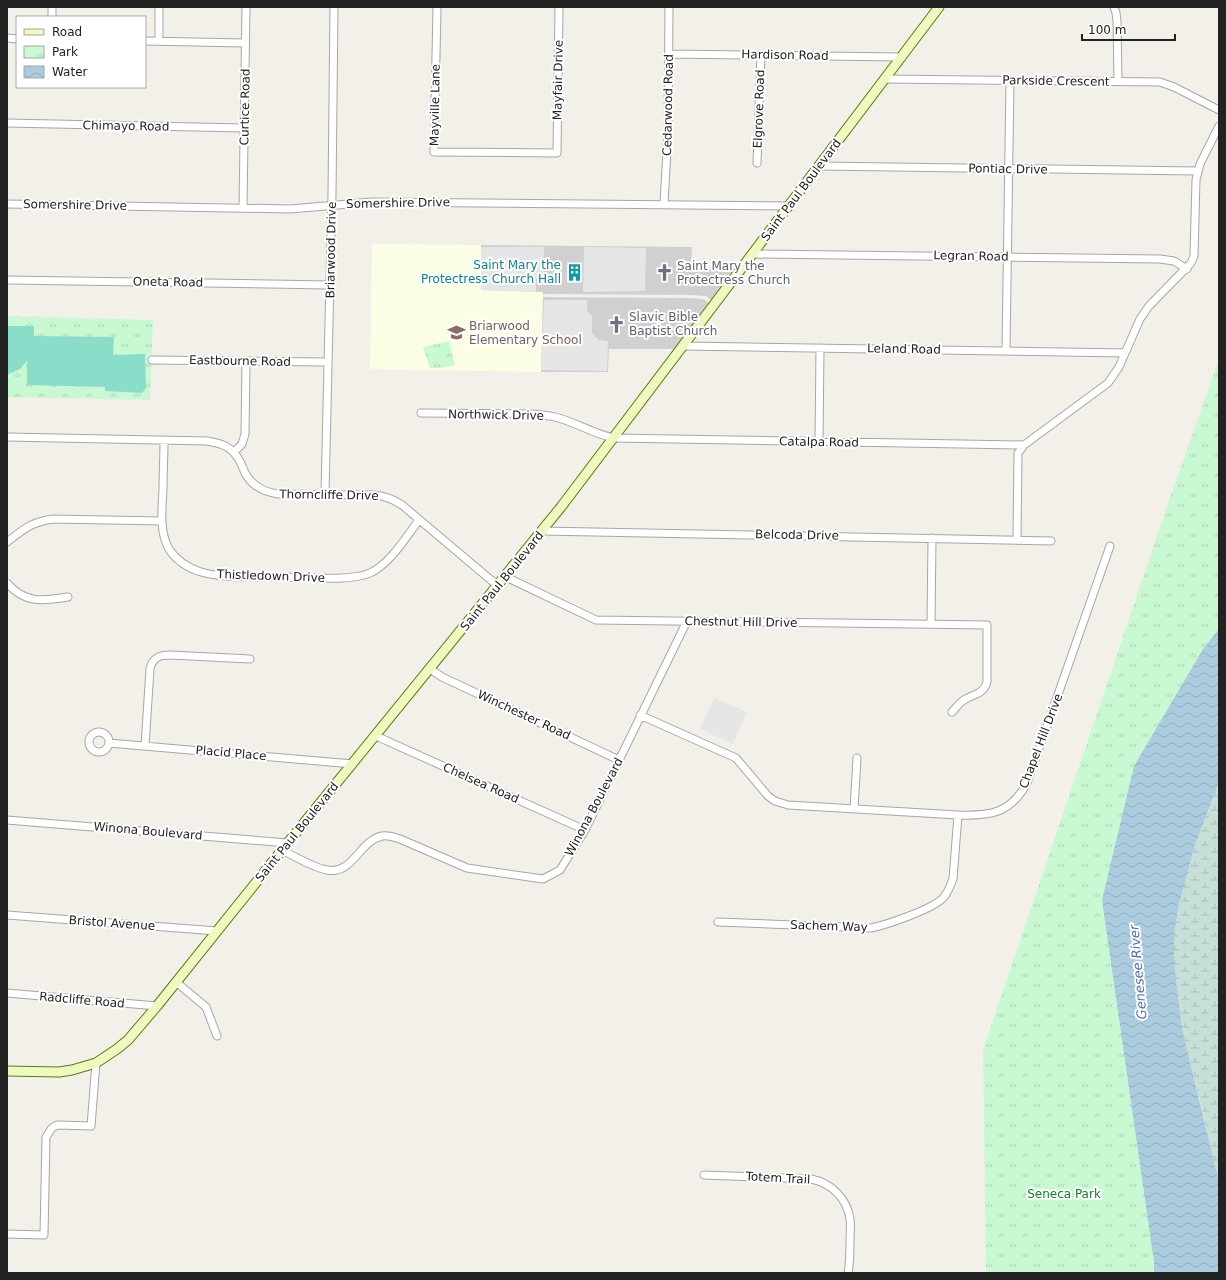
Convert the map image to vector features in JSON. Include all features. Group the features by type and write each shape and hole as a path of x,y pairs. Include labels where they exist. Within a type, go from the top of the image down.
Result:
{"main road":[{"name":"Saint Paul Boulevard","path":"7,1071 59,1072 72,1070 96,1062 118,1049 128,1040 158,1006 282,850 506,577 614,438 940,7"}],"street":[{"path":"159,7 159,41"},
{"name":"Curtice Road","path":"243,208 246,7"},
{"name":"Briarwood Drive","path":"325,494 334,7"},
{"name":"Mayville Lane","path":"437,7 434,152 557,153"},
{"name":"Mayfair Drive","path":"557,153 559,7"},
{"name":"Cedarwood Road","path":"664,204 668,132 670,7"},
{"path":"1114,7 1118,21 1118,81"},
{"path":"146,41 245,43"},
{"name":"Hardison Road","path":"669,54 902,57"},
{"name":"Elgrove Road","path":"757,163 761,55"},
{"name":"Parkside Crescent","path":"886,79 1152,82 1168,84 1219,110"},
{"path":"1006,350 1010,80"},
{"name":"Chimayo Road","path":"7,123 244,128"},
{"path":"1017,540 1018,453 1024,445 1105,386 1114,375 1140,319 1149,306 1187,269 1191,263 1194,256 1197,171 1219,126"},
{"name":"Pontiac Drive","path":"819,166 1197,171"},
{"name":"Somershire Drive","path":"7,204 290,209 372,202 790,206"},
{"name":"Legran Road","path":"754,254 1160,259 1174,262 1187,269"},
{"name":"Oneta Road","path":"7,280 329,285"},
{"name":"Leland Road","path":"683,346 1125,352"},
{"path":"819,442 820,348"},
{"name":"Eastbourne Road","path":"152,360 328,362"},
{"path":"7,437 207,441 218,443 234,452 242,444 245,434 246,362"},
{"name":"Northwick Drive","path":"421,413 531,414 548,416 565,420 602,436 614,438"},
{"name":"Catalpa Road","path":"614,438 1024,445"},
{"name":"Thistledown Drive","path":"164,440 162,521 164,535 170,549 184,564 200,572 222,576 341,578 362,576 371,573 388,560 419,520"},
{"name":"Thorncliffe Drive","path":"234,452 248,478 256,486 267,492 278,494 375,494 385,496 402,505 498,586"},
{"path":"7,542 28,526 48,520 162,521"},
{"name":"Belcoda Drive","path":"542,531 1051,541"},
{"path":"931,624 932,538"},
{"name":"Chapel Hill Drive","path":"640,716 736,758 761,789 775,800 788,805 976,816 994,813 1011,804 1022,792 1031,773 1110,546"},
{"name":"Chestnut Hill Drive","path":"506,577 596,620 987,625 986,687 981,693 963,700 952,712"},
{"path":"7,583 18,593 32,599 49,600 68,597"},
{"name":"Winona Boulevard","path":"282,850 319,868 332,871 346,866 371,841 383,836 390,836 467,868 543,879 560,870 585,830 687,621"},
{"path":"145,746 150,669 156,658 170,655 250,659"},
{"name":"Winchester Road","path":"430,669 449,680 619,760"},
{"name":"Chelsea Road","path":"376,736 585,830"},
{"name":"Placid Place","path":"109,743 353,764"},
{"path":"854,809 857,758"},
{"name":"Sachem Way","path":"718,922 871,928 930,907 943,898 953,879 958,815"},
{"name":"Winona Boulevard","path":"7,820 288,843"},
{"name":"Bristol Avenue","path":"7,915 217,931"},
{"path":"176,982 206,1007 217,1036"},
{"name":"Radcliffe Road","path":"7,993 158,1006"},
{"path":"7,1234 44,1235 46,1137 52,1128 57,1125 92,1126 96,1062"},
{"name":"Totem Trail","path":"704,1175 806,1179 818,1181 832,1188 842,1199 850,1219 848,1273"}],"shaded area":[{"name":"Briarwood Elementary School","path":"372,244 481,245 481,290 543,292 541,372 370,369"},
{"path":"481,245 692,247 691,268 734,269 711,300 706,296 690,295 543,294 543,292 481,290"},
{"path":"481,247 544,247 544,271 536,279 536,292 481,290"},
{"path":"584,247 646,248 645,291 583,292"},
{"path":"543,297 689,298 703,299 709,303 674,349 609,349 608,372 541,372"},
{"path":"544,300 587,300 587,311 592,316 592,333 599,340 608,341 607,371 541,370"},
{"path":"714,698 747,712 733,744 700,729"}],"green space":[{"path":"7,316 153,320 150,400 7,397"},
{"path":"7,326 34,326 34,336 114,337 113,355 145,354 146,388 142,393 105,391 105,387 27,385 27,361 20,369 7,375"},
{"path":"449,341 455,365 441,368 430,368 423,347"},
{"name":"Seneca Park","path":"1219,359 1219,629 1203,649 1134,766 1154,1273 986,1273 983,1050 1172,492"},
{"path":"1219,782 1219,1188 1182,1028 1174,963 1174,934 1179,904 1195,845"}],"water":[{"name":"Genesee River","path":"1219,629 1219,782 1195,845 1179,904 1174,934 1174,963 1182,1028 1219,1183 1219,1273 1154,1273 1154,1262 1102,900 1134,766 1203,649"}],"place":[{"name":"Saint Mary the Protectress Church Hall","path":"574,272"},
{"name":"Saint Mary the Protectress Church","path":"664,273"},
{"name":"Slavic Bible Baptist Church","path":"616,324"},
{"name":"Briarwood Elementary School","path":"456,333"}]}
